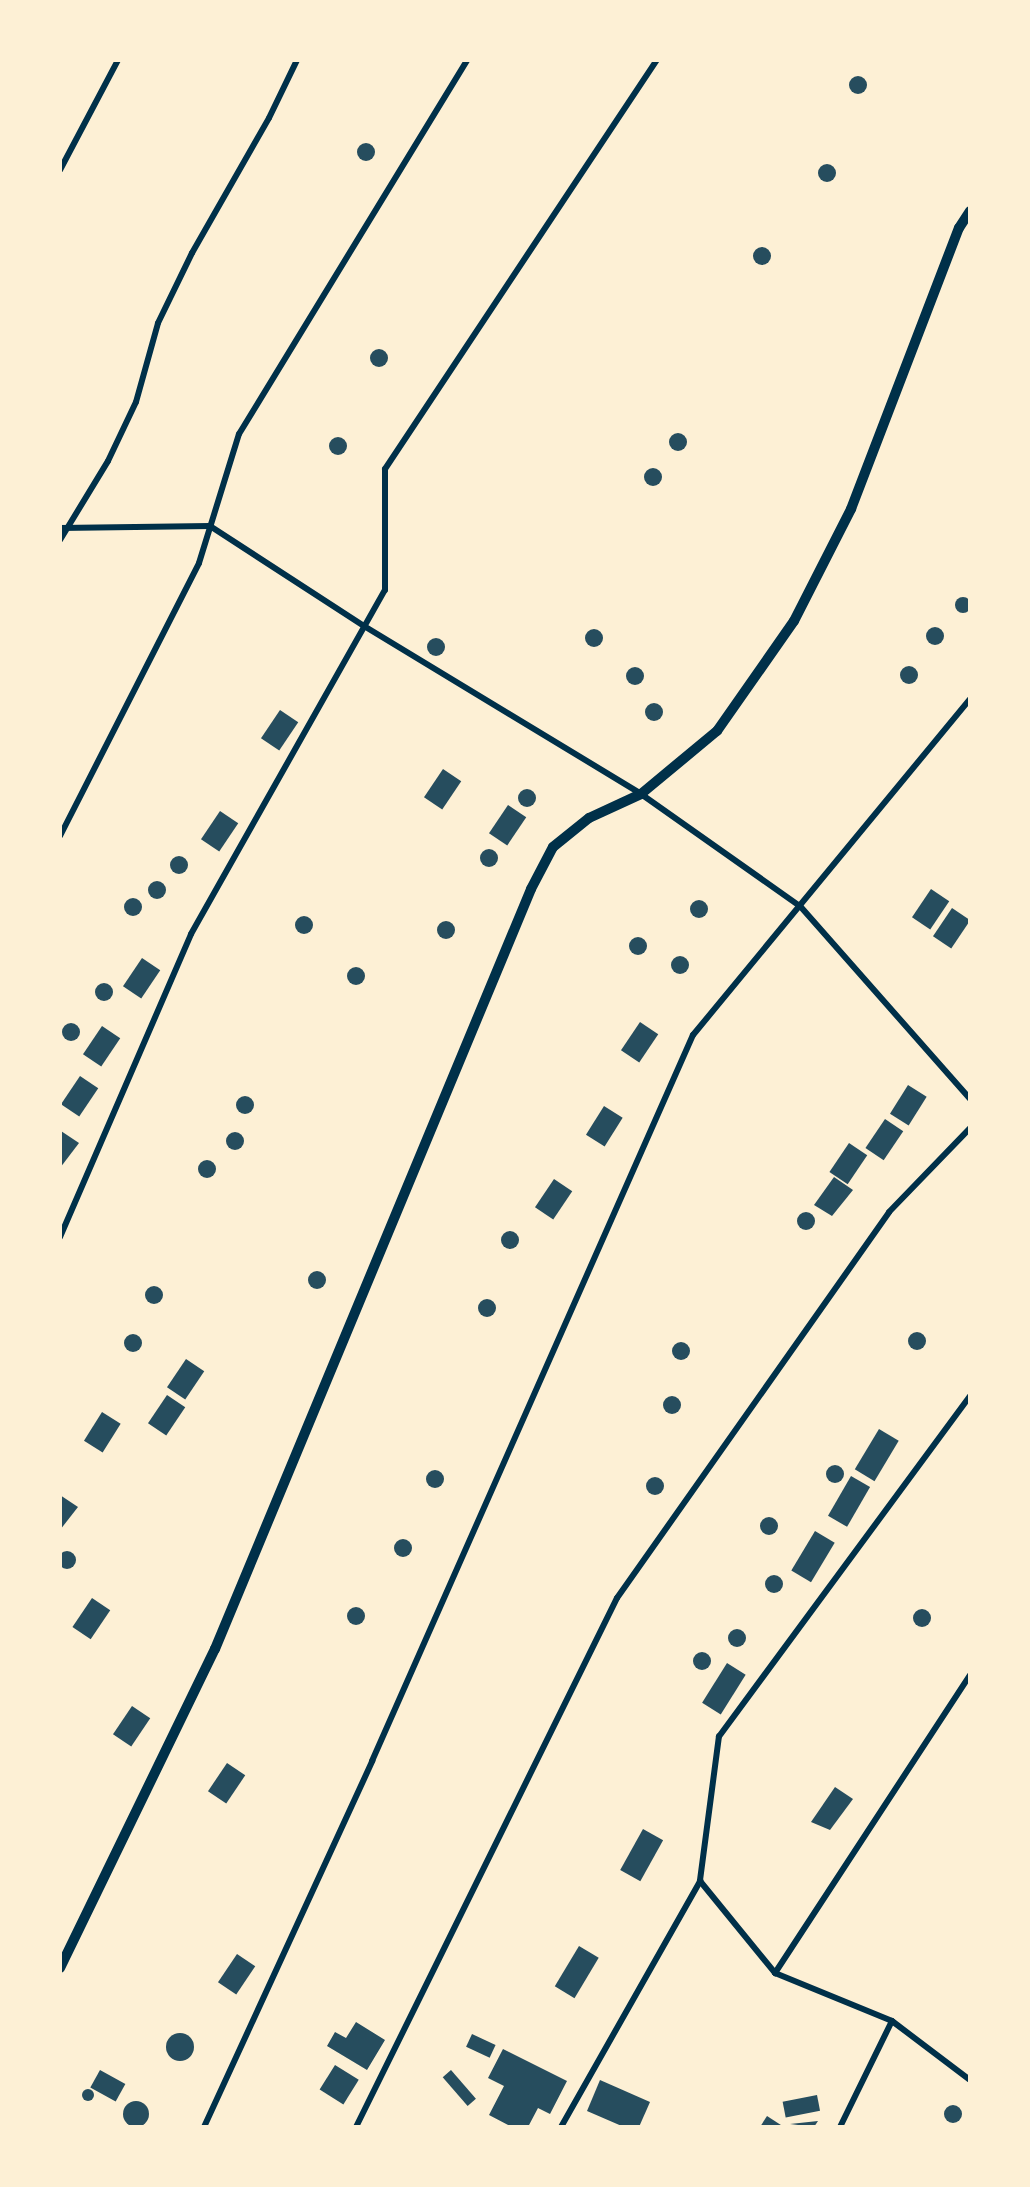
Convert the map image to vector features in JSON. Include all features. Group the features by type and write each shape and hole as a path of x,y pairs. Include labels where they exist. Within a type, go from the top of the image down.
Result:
{"street":[{"path":"60,170 118,60"},
{"path":"60,540 63,528 108,461 136,402 158,323 177,283 297,60"},
{"path":"60,836 199,563 239,434 466,60"},
{"path":"60,1237 191,934 385,590 385,469 657,60"},
{"path":"60,1968 215,1648 531,889 553,847 589,818 641,795 717,731 794,621 851,508 959,228 970,211"},
{"path":"63,528 210,526 364,626 641,795 800,906 970,1100"},
{"path":"204,2127 372,1761 693,1035 970,699"},
{"path":"356,2127 617,1598 888,1212 970,1128"},
{"path":"561,2127 700,1881 719,1736 970,1396"},
{"path":"775,1973 970,1675"},
{"path":"700,1881 775,1973 892,2021 970,2080"},
{"path":"840,2127 892,2021"}],"building":[{"path":"858,76 866,81 867,85 862,93 858,94 850,89 849,85 854,77"},
{"path":"366,143 374,148 375,152 370,160 366,161 358,156 357,152 362,144"},
{"path":"827,164 835,169 836,173 831,181 827,182 819,177 818,173 823,165"},
{"path":"762,247 770,252 771,256 766,264 762,265 754,260 753,256 758,248"},
{"path":"379,349 385,352 388,358 385,364 379,367 373,364 370,358 373,352"},
{"path":"678,433 686,438 687,442 682,450 678,451 670,446 669,442 674,434"},
{"path":"334,437 342,437 347,442 345,453 334,455 329,450 329,442"},
{"path":"653,468 661,473 662,477 657,485 653,486 645,481 644,477 649,469"},
{"path":"960,597 966,597 971,605 969,611 960,613 955,608 955,602"},
{"path":"935,627 941,630 944,636 941,642 935,645 929,642 926,636 929,630"},
{"path":"594,629 602,634 603,638 598,646 594,647 586,642 585,638 590,630"},
{"path":"436,638 442,641 445,647 442,653 436,656 430,653 427,647 430,641"},
{"path":"909,666 915,669 918,675 915,681 909,684 903,681 900,675 903,669"},
{"path":"635,667 643,672 644,676 639,684 635,685 627,680 626,676 631,668"},
{"path":"654,703 660,706 663,712 660,718 654,721 648,718 645,712 648,706"},
{"path":"280,710 298,722 279,750 261,738"},
{"path":"443,769 461,781 442,809 424,797"},
{"path":"523,789 531,789 536,794 534,805 523,807 518,802 518,794"},
{"path":"508,805 526,817 507,845 489,833"},
{"path":"220,811 238,823 219,851 201,839"},
{"path":"489,849 496,851 498,858 496,865 489,867 482,865 480,858 482,851"},
{"path":"179,856 185,859 188,865 185,871 179,874 173,871 170,865 173,859"},
{"path":"157,881 165,886 166,890 161,898 157,899 149,894 148,890 153,882"},
{"path":"931,889 949,901 930,929 912,917"},
{"path":"133,898 139,901 142,907 139,913 133,916 127,913 124,907 127,901"},
{"path":"699,900 705,903 708,909 705,915 699,918 693,915 690,909 693,903"},
{"path":"952,908 970,921 951,948 933,936"},
{"path":"304,916 312,921 313,925 308,933 304,934 296,929 295,925 300,917"},
{"path":"446,921 454,926 455,930 450,938 446,939 438,934 437,930 442,922"},
{"path":"638,937 644,940 647,946 644,952 638,955 632,952 629,946 632,940"},
{"path":"680,956 686,959 689,965 686,971 680,974 674,971 671,965 674,959"},
{"path":"142,958 160,970 141,998 123,986"},
{"path":"356,967 362,970 365,976 362,982 356,985 350,982 347,976 350,970"},
{"path":"104,983 110,986 113,992 110,998 104,1001 98,998 95,992 98,986"},
{"path":"640,1022 658,1034 639,1062 621,1050"},
{"path":"71,1023 77,1026 80,1032 77,1038 71,1041 65,1038 62,1032 65,1026"},
{"path":"102,1026 120,1038 101,1066 83,1054"},
{"path":"80,1076 98,1088 79,1116 61,1104"},
{"path":"908,1085 927,1097 909,1125 890,1114"},
{"path":"245,1096 253,1101 254,1105 249,1113 245,1114 237,1109 236,1105 241,1097"},
{"path":"604,1106 623,1118 605,1146 586,1135"},
{"path":"885,1119 903,1131 884,1160 865,1148"},
{"path":"60,1132 79,1143 60,1168"},
{"path":"235,1132 243,1137 244,1141 239,1149 235,1150 227,1145 226,1141 231,1133"},
{"path":"849,1143 867,1155 848,1184 829,1172"},
{"path":"207,1160 215,1165 216,1169 211,1177 207,1178 199,1173 198,1169 203,1161"},
{"path":"834,1177 853,1190 832,1216 814,1205"},
{"path":"554,1179 572,1191 553,1219 535,1207"},
{"path":"806,1212 814,1217 815,1221 810,1229 806,1230 798,1225 797,1221 802,1213"},
{"path":"510,1231 518,1236 519,1240 514,1248 510,1249 502,1244 501,1240 506,1232"},
{"path":"313,1271 321,1271 326,1276 324,1287 313,1289 308,1284 308,1276"},
{"path":"154,1286 160,1289 163,1295 160,1301 154,1304 148,1301 145,1295 148,1289"},
{"path":"487,1299 493,1302 496,1308 493,1314 487,1317 481,1314 478,1308 481,1302"},
{"path":"917,1332 923,1335 926,1341 923,1347 917,1350 911,1347 908,1341 911,1335"},
{"path":"133,1334 139,1337 142,1343 139,1349 133,1352 127,1349 124,1343 127,1337"},
{"path":"681,1342 687,1345 690,1351 687,1357 681,1360 675,1357 672,1351 675,1345"},
{"path":"186,1359 204,1371 185,1399 167,1387"},
{"path":"167,1395 185,1407 166,1435 148,1423"},
{"path":"672,1396 680,1401 681,1405 676,1413 672,1414 664,1409 663,1405 668,1397"},
{"path":"102,1412 121,1424 103,1452 84,1441"},
{"path":"879,1429 899,1441 875,1481 855,1469"},
{"path":"835,1465 841,1468 844,1474 841,1480 835,1483 829,1480 826,1474 829,1468"},
{"path":"435,1470 441,1473 444,1479 441,1485 435,1488 429,1485 426,1479 429,1473"},
{"path":"851,1476 870,1487 847,1527 828,1516"},
{"path":"655,1477 663,1482 664,1486 659,1494 655,1495 647,1490 646,1486 651,1478"},
{"path":"60,1495 78,1507 60,1530"},
{"path":"769,1517 775,1520 778,1526 775,1532 769,1535 763,1532 760,1526 763,1520"},
{"path":"815,1531 835,1543 811,1582 791,1570"},
{"path":"403,1539 409,1542 412,1548 409,1554 403,1557 397,1554 394,1548 397,1542"},
{"path":"67,1551 73,1554 76,1560 73,1566 67,1569 61,1566 58,1560 61,1554"},
{"path":"774,1575 782,1580 783,1584 778,1592 774,1593 766,1588 765,1584 770,1576"},
{"path":"92,1598 110,1610 91,1639 72,1627"},
{"path":"356,1607 362,1610 365,1616 362,1622 356,1625 350,1622 347,1616 350,1610"},
{"path":"922,1609 928,1612 931,1618 928,1624 922,1627 916,1624 913,1618 916,1612"},
{"path":"737,1629 745,1634 746,1638 741,1646 737,1647 729,1642 728,1638 733,1630"},
{"path":"698,1652 706,1652 711,1657 709,1668 698,1670 693,1665 693,1657"},
{"path":"727,1663 746,1675 721,1715 702,1703"},
{"path":"132,1706 150,1718 131,1746 113,1734"},
{"path":"227,1763 245,1775 226,1803 208,1791"},
{"path":"835,1787 853,1799 830,1830 811,1822"},
{"path":"643,1829 663,1840 640,1881 620,1870"},
{"path":"579,1946 599,1958 575,1998 555,1986"},
{"path":"237,1954 255,1966 236,1994 218,1982"},
{"path":"356,2022 385,2040 367,2070 327,2046 335,2032 346,2038"},
{"path":"180,2033 190,2037 194,2047 190,2057 180,2061 170,2057 166,2047 170,2037"},
{"path":"472,2034 496,2045 490,2058 466,2047"},
{"path":"503,2049 567,2081 550,2114 538,2108 528,2127 512,2127 489,2115 504,2086 488,2078"},
{"path":"335,2065 359,2080 343,2104 320,2090"},
{"path":"100,2070 125,2084 116,2102 90,2087"},
{"path":"451,2070 476,2099 468,2106 443,2077"},
{"path":"600,2080 650,2102 639,2127 624,2127 587,2111"},
{"path":"90,2089 93,2090 93,2100 86,2101 83,2100 82,2093 83,2090"},
{"path":"817,2095 820,2111 786,2117 783,2102"},
{"path":"136,2101 145,2105 149,2114 145,2123 136,2127 127,2123 123,2114 127,2105"},
{"path":"953,2105 959,2108 962,2114 959,2120 953,2123 947,2120 944,2114 947,2108"},
{"path":"767,2116 784,2127 760,2127"},
{"path":"818,2121 814,2127 790,2124"}]}
